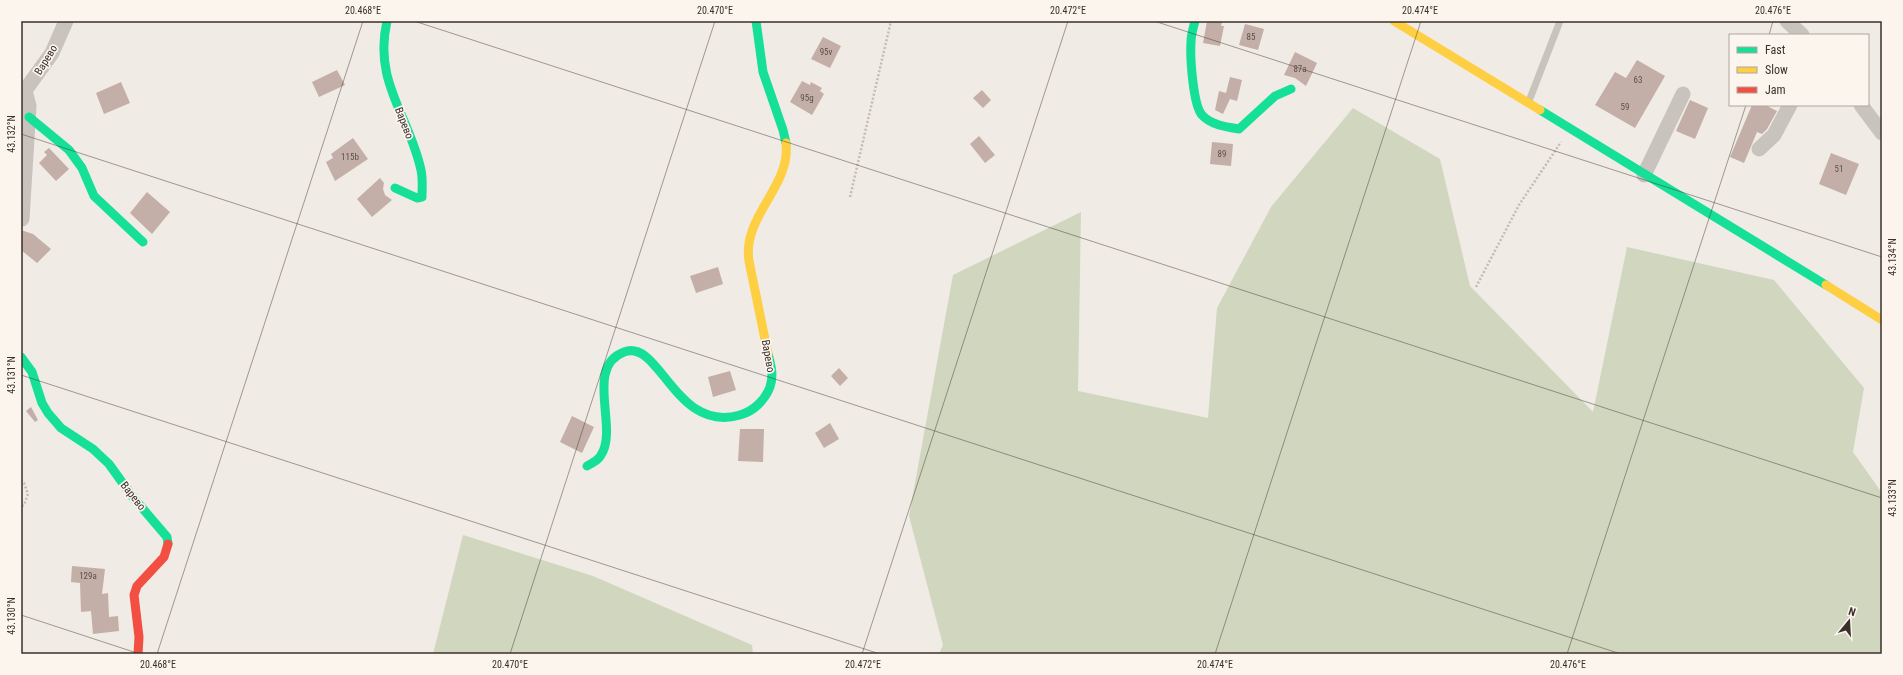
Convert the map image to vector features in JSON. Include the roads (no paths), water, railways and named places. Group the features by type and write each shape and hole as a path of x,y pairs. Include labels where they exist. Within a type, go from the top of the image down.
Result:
{"street":[{"name":"Варево","path":"23,94 52,53 66,21"},
{"name":"Варево","path":"387,21 383,39 387,76 421,166 422,197 417,198 395,188"},
{"name":"Варево","path":"587,466 601,458 605,449 608,428 604,395 606,370 610,362 619,354 631,351 644,355 687,404 694,410 704,415 727,419 743,415 760,404 766,395 772,374 758,314 748,249 752,228 776,184 785,162 786,147 785,137 768,89 759,53 756,21"},
{"path":"1195,21 1192,33 1191,54 1198,109 1202,116 1211,123 1227,128 1238,129 1253,118 1270,101 1285,90 1291,89"},
{"path":"1394,21 1569,130 1882,320"},
{"path":"1787,21 1801,34"},
{"path":"22,219 29,117 29,106 23,94"},
{"path":"1644,175 1683,94"},
{"path":"1759,149 1774,136 1789,106"},
{"path":"1862,106 1882,133"},
{"path":"29,117 62,142 81,164 89,187 94,196 143,242"},
{"name":"Варево","path":"21,357 32,372 42,403 48,413 61,428 93,449 109,464 132,496 167,537 168,546 164,557 137,586 134,595 139,637 138,654"}],"lane":[{"path":"1528,104 1560,21"}]}
